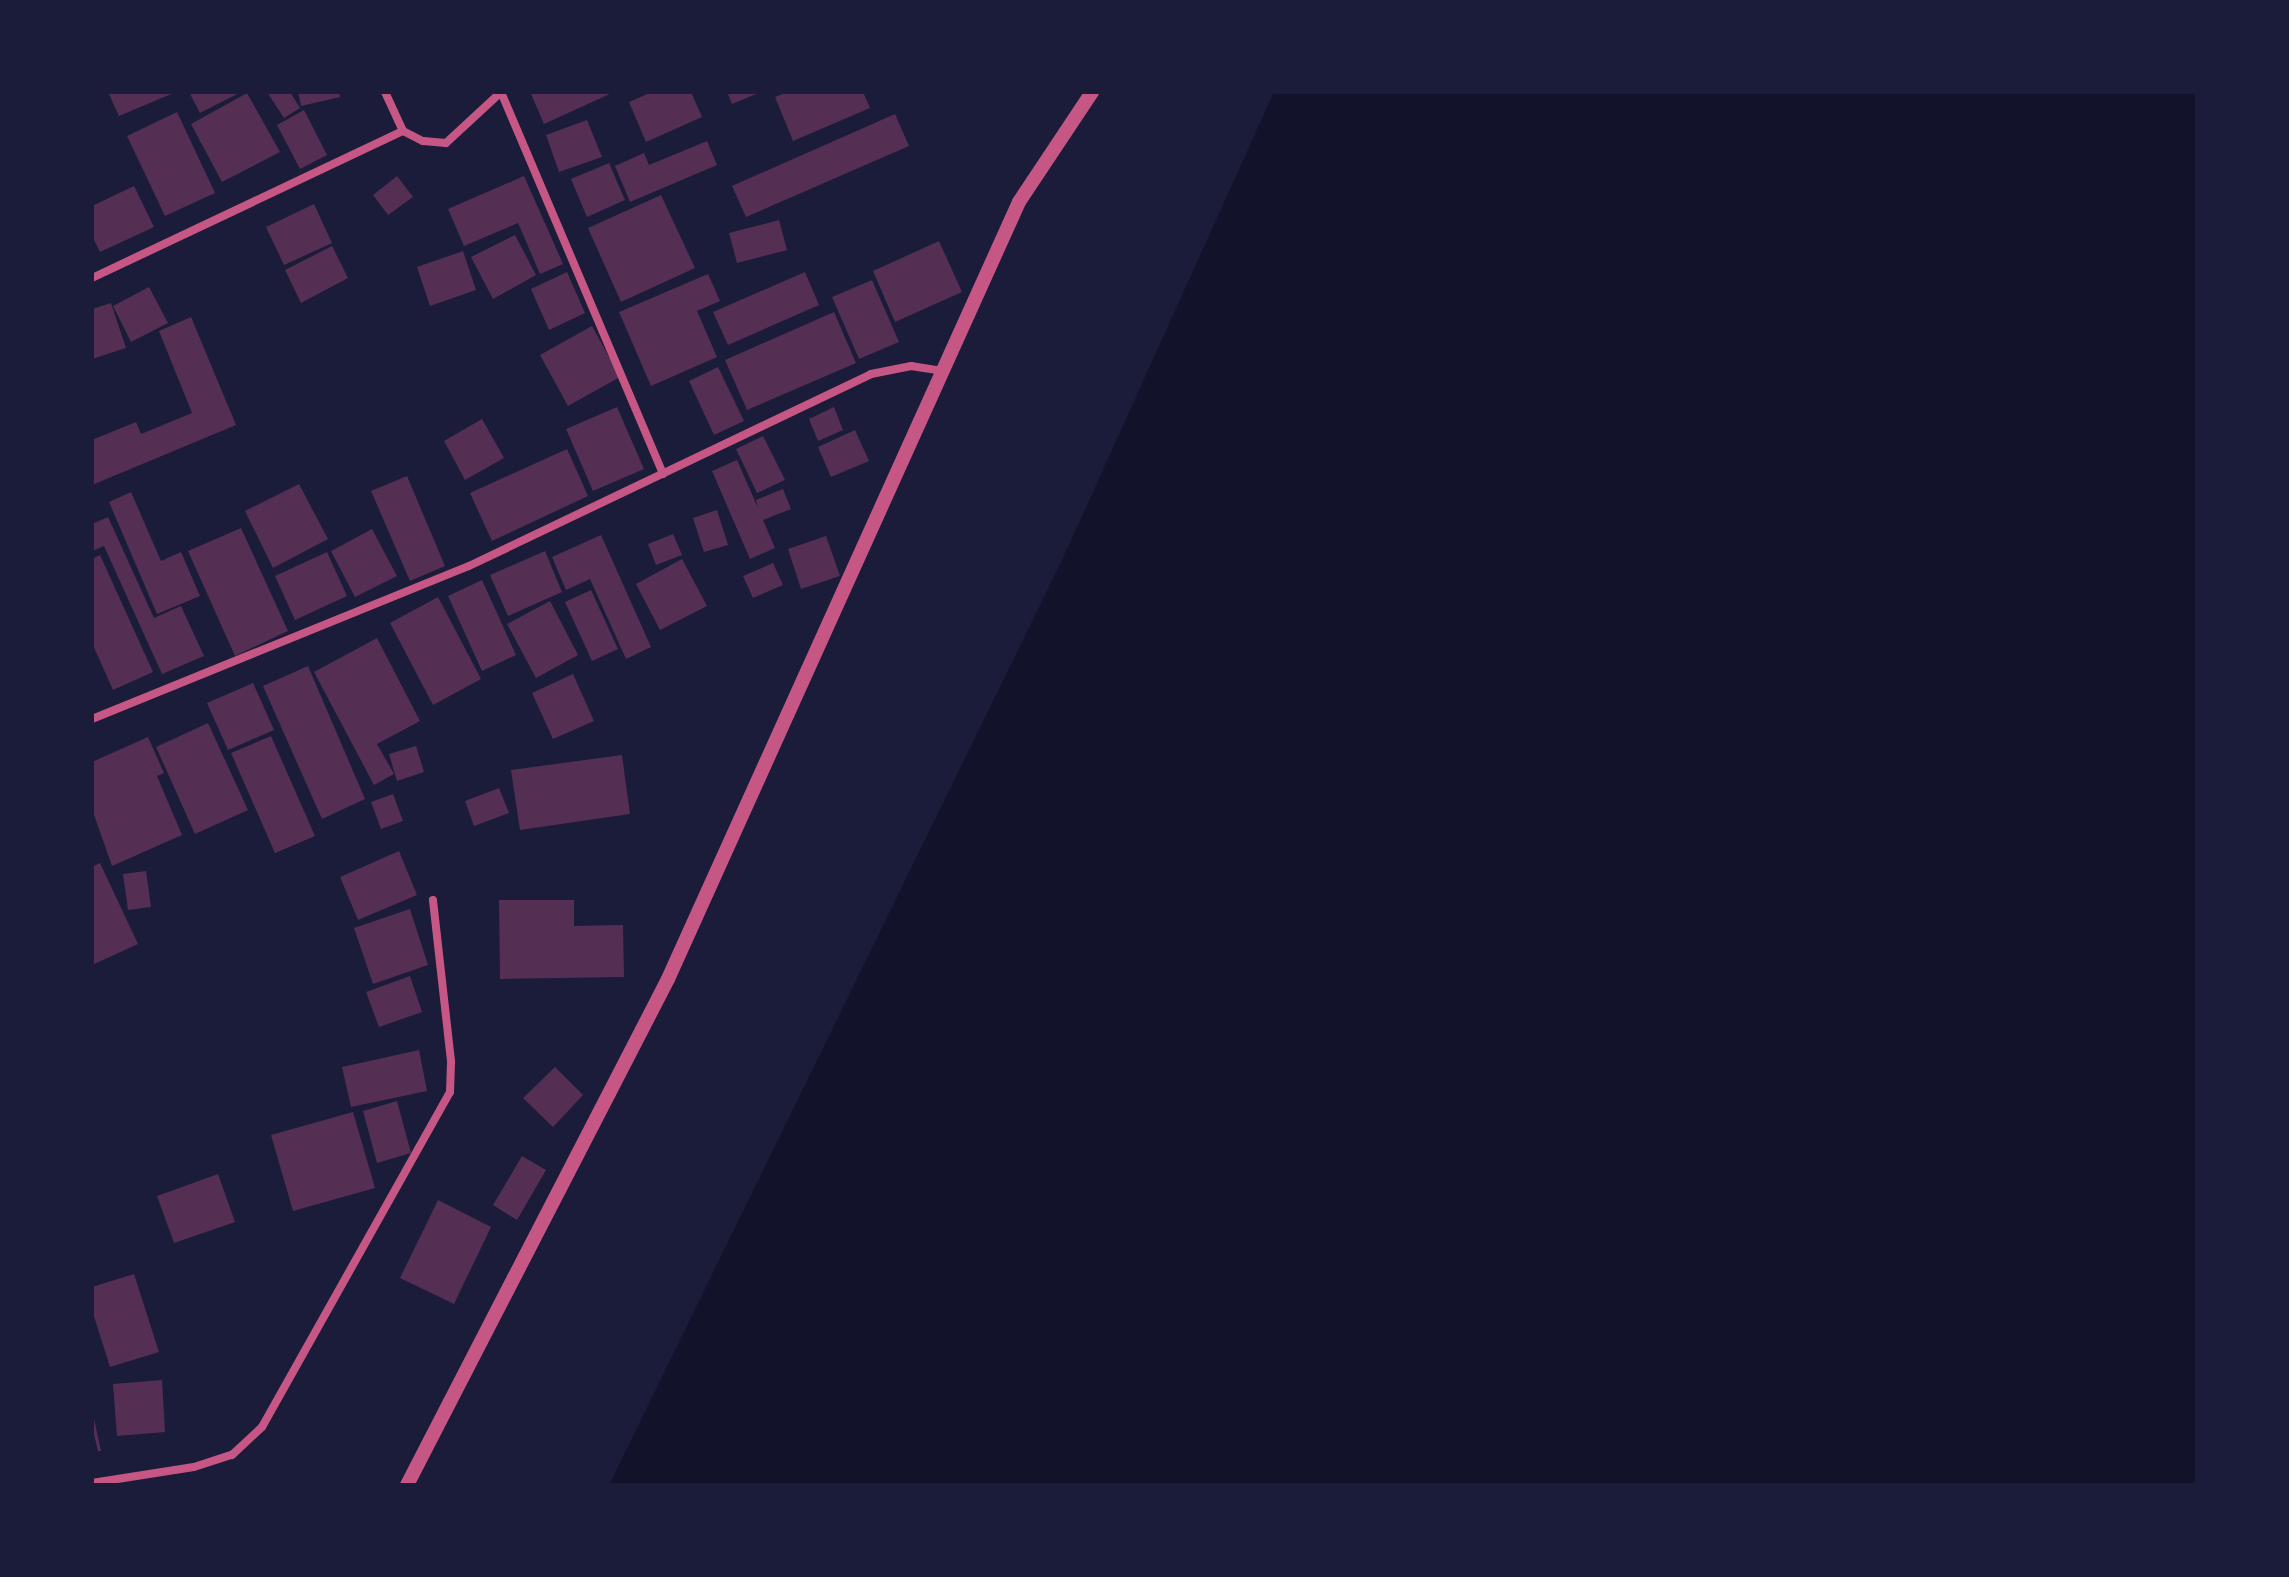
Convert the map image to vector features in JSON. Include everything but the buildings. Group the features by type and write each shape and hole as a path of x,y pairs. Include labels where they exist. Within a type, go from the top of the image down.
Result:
{"street":[{"path":"385,92 403,131 423,141 446,143 501,92 663,474"},
{"path":"407,1485 668,979 1019,202 1092,92"},
{"path":"92,278 403,131"},
{"path":"93,716 469,566 871,374 911,366 944,371"},
{"path":"92,1483 194,1467 232,1455 262,1427 450,1092 451,1061 433,900"}],"shaded area":[{"path":"1274,92 2197,92 2197,1485 609,1485 1064,556"}]}
